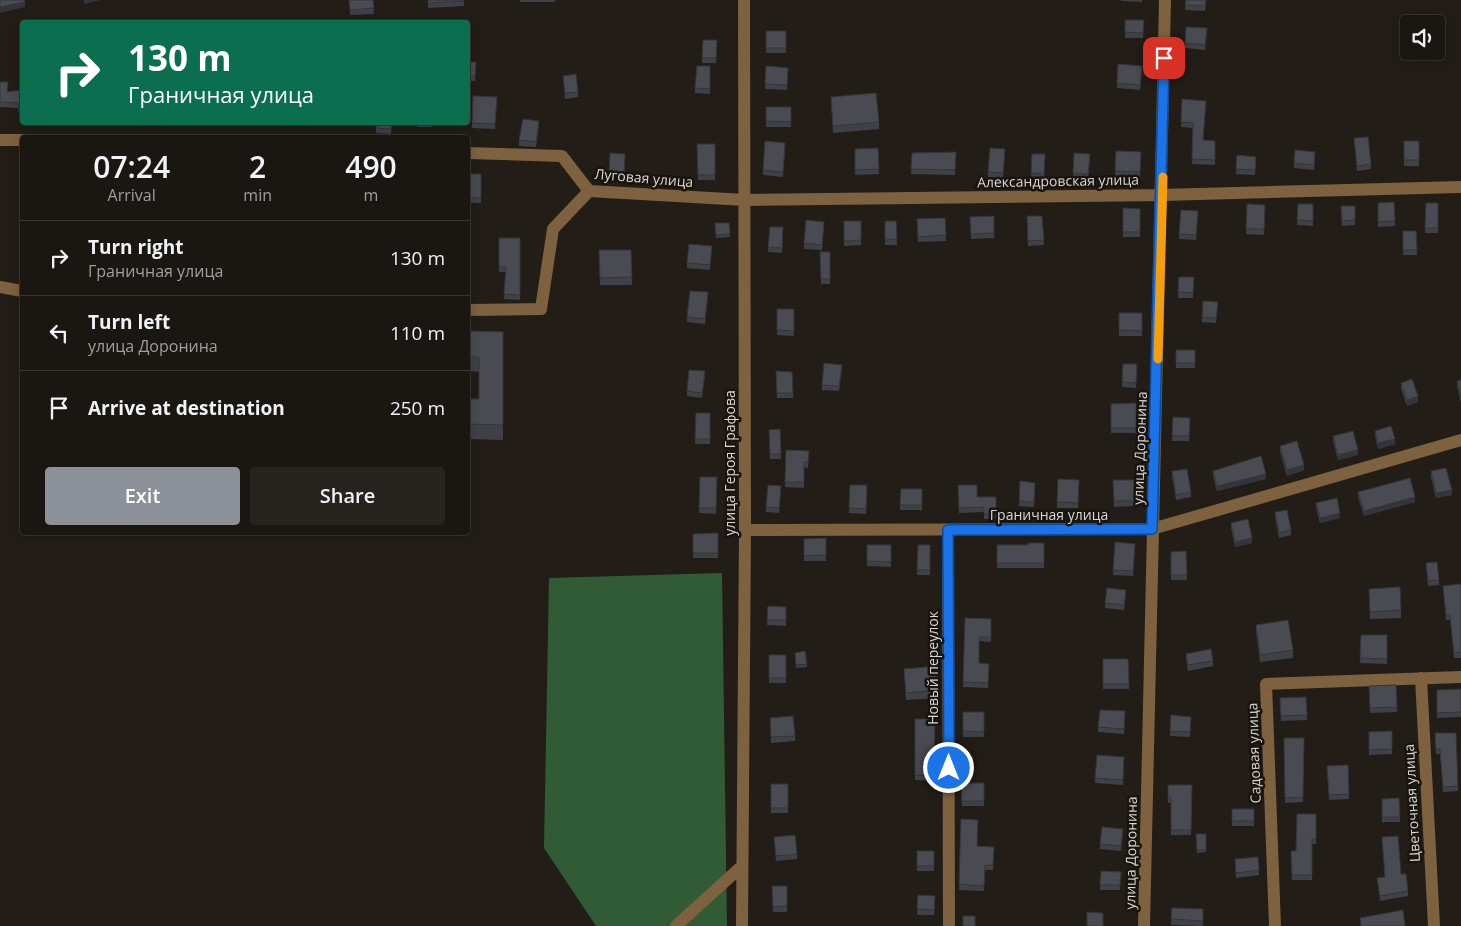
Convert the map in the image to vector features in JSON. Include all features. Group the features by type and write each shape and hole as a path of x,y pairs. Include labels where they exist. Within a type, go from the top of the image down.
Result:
{"street":[{"name":"улица Героя Графова","path":"742,926 745,530 744,0"},
{"name":"улица Доронина","path":"1144,926 1165,0"},
{"path":"0,140 20,140"},
{"name":"Луговая улица","path":"470,153 562,156 589,190 745,200"},
{"name":"Александровская улица","path":"745,200 1162,195 1461,187"},
{"path":"470,310 541,309 553,229 589,190"},
{"path":"0,287 20,291"},
{"name":"Граничная улица","path":"745,530 1152,529 1461,440"},
{"name":"Новый переулок","path":"948,530 949,926"},
{"name":"Садовая улица","path":"1275,926 1266,684 1461,677"},
{"name":"Цветочная улица","path":"1420,678 1434,926"},
{"path":"676,926 742,866"}],"green space":[{"path":"722,573 727,926 596,926 544,848 549,578"}],"building":[{"path":"0,0 24,0 25,2 0,7"},
{"path":"349,0 373,0 374,8 350,10"},
{"path":"428,0 464,0 464,1 428,3"},
{"path":"1186,0 1206,0 1205,6 1185,5"},
{"path":"1125,20 1144,20 1143,33 1125,32"},
{"path":"1186,27 1207,28 1205,45 1185,43"},
{"path":"766,31 786,31 786,48 766,48"},
{"path":"703,40 717,40 716,58 702,58"},
{"path":"470,62 476,62 475,76 470,76"},
{"path":"1118,64 1142,66 1140,85 1117,83"},
{"path":"697,66 710,66 710,89 695,88"},
{"path":"766,66 788,68 787,85 765,84"},
{"path":"576,74 578,92 565,93 563,76"},
{"path":"0,82 8,82 7,92 20,90 20,110 18,103 0,102"},
{"path":"876,93 879,122 833,126 831,97"},
{"path":"473,96 497,97 495,124 472,123"},
{"path":"1182,99 1206,101 1203,140 1215,141 1215,160 1192,159 1193,123 1181,122"},
{"path":"766,107 791,107 791,122 766,121"},
{"path":"523,119 539,121 536,142 519,140"},
{"path":"376,125 391,125 391,129 376,128"},
{"path":"1368,137 1371,164 1357,166 1354,138"},
{"path":"765,141 785,143 783,172 763,170"},
{"path":"1404,141 1419,141 1419,160 1404,160"},
{"path":"697,144 715,144 715,175 698,175"},
{"path":"878,148 879,169 855,170 855,149"},
{"path":"990,148 1005,149 1003,173 988,172"},
{"path":"1295,150 1315,152 1314,165 1294,163"},
{"path":"1116,151 1141,152 1140,172 1115,171"},
{"path":"956,152 955,170 911,169 912,153"},
{"path":"610,153 625,154 624,173 609,173"},
{"path":"1074,153 1090,154 1088,174 1073,173"},
{"path":"1032,154 1045,154 1044,174 1031,173"},
{"path":"1237,155 1256,157 1255,170 1236,169"},
{"path":"470,174 481,174 481,198 470,198"},
{"path":"1394,202 1395,221 1378,222 1378,203"},
{"path":"1426,203 1438,203 1438,228 1425,228"},
{"path":"1247,204 1265,205 1264,229 1246,229"},
{"path":"1298,204 1313,204 1313,221 1297,220"},
{"path":"1341,206 1355,206 1355,220 1342,221"},
{"path":"1123,208 1140,209 1140,232 1123,232"},
{"path":"1181,210 1198,211 1196,235 1179,234"},
{"path":"994,216 994,233 971,234 970,217"},
{"path":"1027,216 1042,216 1044,240 1028,241"},
{"path":"945,218 946,235 918,237 917,219"},
{"path":"806,220 824,222 822,245 804,243"},
{"path":"844,221 861,221 861,240 844,241"},
{"path":"885,221 896,221 897,239 885,240"},
{"path":"715,223 729,223 730,234 716,235"},
{"path":"770,227 783,227 782,248 768,247"},
{"path":"1403,231 1416,231 1417,250 1403,250"},
{"path":"499,238 520,238 520,295 504,294 506,267 499,267"},
{"path":"689,244 712,246 710,265 687,263"},
{"path":"599,250 631,250 632,277 600,278"},
{"path":"820,252 830,252 830,279 821,279"},
{"path":"1179,277 1194,277 1193,293 1178,292"},
{"path":"690,291 708,292 705,319 687,317"},
{"path":"1203,301 1218,302 1216,318 1202,317"},
{"path":"777,309 794,309 794,331 777,330"},
{"path":"1119,313 1142,313 1142,331 1119,330"},
{"path":"470,331 503,332 503,425 470,424 470,399 479,399 479,357 470,357"},
{"path":"1176,350 1195,350 1195,363 1176,363"},
{"path":"824,363 842,365 839,386 822,385"},
{"path":"1123,364 1137,364 1136,383 1122,382"},
{"path":"689,370 705,371 702,393 687,391"},
{"path":"776,371 792,372 793,393 777,393"},
{"path":"1412,379 1418,396 1407,400 1401,383"},
{"path":"1461,380 1461,398 1457,381"},
{"path":"1136,403 1136,428 1111,428 1111,404"},
{"path":"696,413 710,413 710,439 695,439"},
{"path":"1173,417 1190,418 1189,436 1172,436"},
{"path":"1391,426 1395,439 1378,443 1375,431"},
{"path":"780,429 781,454 770,454 769,430"},
{"path":"1353,431 1358,450 1338,455 1333,436"},
{"path":"1297,441 1304,465 1287,470 1280,446"},
{"path":"786,450 809,451 808,462 804,462 804,482 785,482"},
{"path":"1261,456 1266,474 1217,486 1213,471"},
{"path":"1446,468 1452,490 1436,493 1431,471"},
{"path":"1187,469 1191,492 1176,495 1172,471"},
{"path":"700,477 717,477 716,508 699,508"},
{"path":"1410,478 1415,497 1364,511 1358,492"},
{"path":"1058,479 1079,480 1078,503 1057,502"},
{"path":"1113,480 1134,480 1134,501 1114,501"},
{"path":"1020,481 1035,483 1034,502 1019,501"},
{"path":"768,485 781,486 779,508 766,507"},
{"path":"850,485 867,485 866,509 849,508"},
{"path":"958,485 977,485 977,497 996,497 996,514 984,514 984,507 959,508"},
{"path":"901,489 922,489 922,505 900,505"},
{"path":"1337,498 1340,513 1320,518 1316,503"},
{"path":"1287,510 1291,530 1279,533 1275,512"},
{"path":"1248,519 1252,538 1235,542 1231,523"},
{"path":"718,533 718,553 693,553 693,534"},
{"path":"826,538 826,555 804,556 804,539"},
{"path":"1115,542 1135,544 1133,571 1113,570"},
{"path":"1028,543 1044,543 1044,563 997,563 997,545 1028,545"},
{"path":"867,545 891,545 891,562 867,561"},
{"path":"918,545 930,545 930,570 917,570"},
{"path":"1186,551 1187,575 1171,575 1171,552"},
{"path":"1437,562 1439,580 1428,581 1426,563"},
{"path":"1461,584 1461,652 1454,653 1450,615 1446,615 1443,586"},
{"path":"1400,587 1401,610 1370,612 1369,589"},
{"path":"1107,588 1126,590 1124,605 1105,603"},
{"path":"768,606 786,607 786,620 767,620"},
{"path":"965,618 991,619 991,637 979,637 979,663 989,664 988,683 963,682"},
{"path":"1288,620 1293,650 1260,655 1256,625"},
{"path":"1361,635 1387,635 1387,659 1360,658"},
{"path":"1211,649 1213,661 1188,665 1186,654"},
{"path":"805,651 807,664 796,665 795,653"},
{"path":"769,655 786,655 786,678 769,678"},
{"path":"1103,659 1128,659 1129,684 1103,684"},
{"path":"936,666 938,690 906,693 904,669"},
{"path":"1396,685 1397,707 1370,708 1369,686"},
{"path":"1461,689 1461,712 1437,713 1437,690"},
{"path":"1306,697 1307,715 1281,716 1280,698"},
{"path":"1100,710 1125,711 1124,729 1098,727"},
{"path":"963,712 984,712 984,732 963,731"},
{"path":"1171,715 1191,717 1190,732 1170,731"},
{"path":"793,716 795,736 771,737 770,718"},
{"path":"915,719 935,719 934,776 915,775"},
{"path":"1392,731 1392,749 1369,750 1369,732"},
{"path":"1435,733 1456,733 1458,786 1443,787 1440,749 1436,749"},
{"path":"1284,738 1304,738 1303,797 1285,798"},
{"path":"1097,755 1124,757 1123,780 1095,778"},
{"path":"1348,765 1349,794 1329,795 1327,766"},
{"path":"961,783 984,783 984,801 962,801"},
{"path":"771,784 788,784 788,808 771,808"},
{"path":"1168,785 1192,785 1191,830 1171,830 1171,798 1168,798"},
{"path":"1399,798 1400,817 1382,817 1382,799"},
{"path":"1232,809 1254,809 1254,821 1232,821"},
{"path":"1297,814 1316,814 1316,839 1312,839 1312,875 1292,875 1291,851 1296,851"},
{"path":"961,819 978,820 977,846 994,847 993,865 985,865 984,886 959,884"},
{"path":"1102,827 1123,829 1121,846 1100,844"},
{"path":"1196,834 1206,834 1206,850 1197,850"},
{"path":"795,835 797,854 776,856 774,837"},
{"path":"1398,836 1401,874 1406,874 1408,891 1380,896 1377,878 1385,877 1382,837"},
{"path":"917,851 934,851 934,866 917,866"},
{"path":"1258,857 1259,870 1236,873 1235,859"},
{"path":"1101,871 1121,872 1120,885 1100,885"},
{"path":"772,886 787,886 787,906 773,907"},
{"path":"918,895 935,896 934,910 917,909"},
{"path":"1172,908 1203,909 1203,921 1171,919"},
{"path":"1403,910 1405,926 1361,926 1360,918"},
{"path":"1087,912 1103,913 1103,926 1087,926"},
{"path":"963,916 975,916 975,926 963,926"}],"slow traffic":[{"path":"1158,359 1163,177"}],"route":[{"path":"949,768 948,530 1152,529 1164,58"}]}
